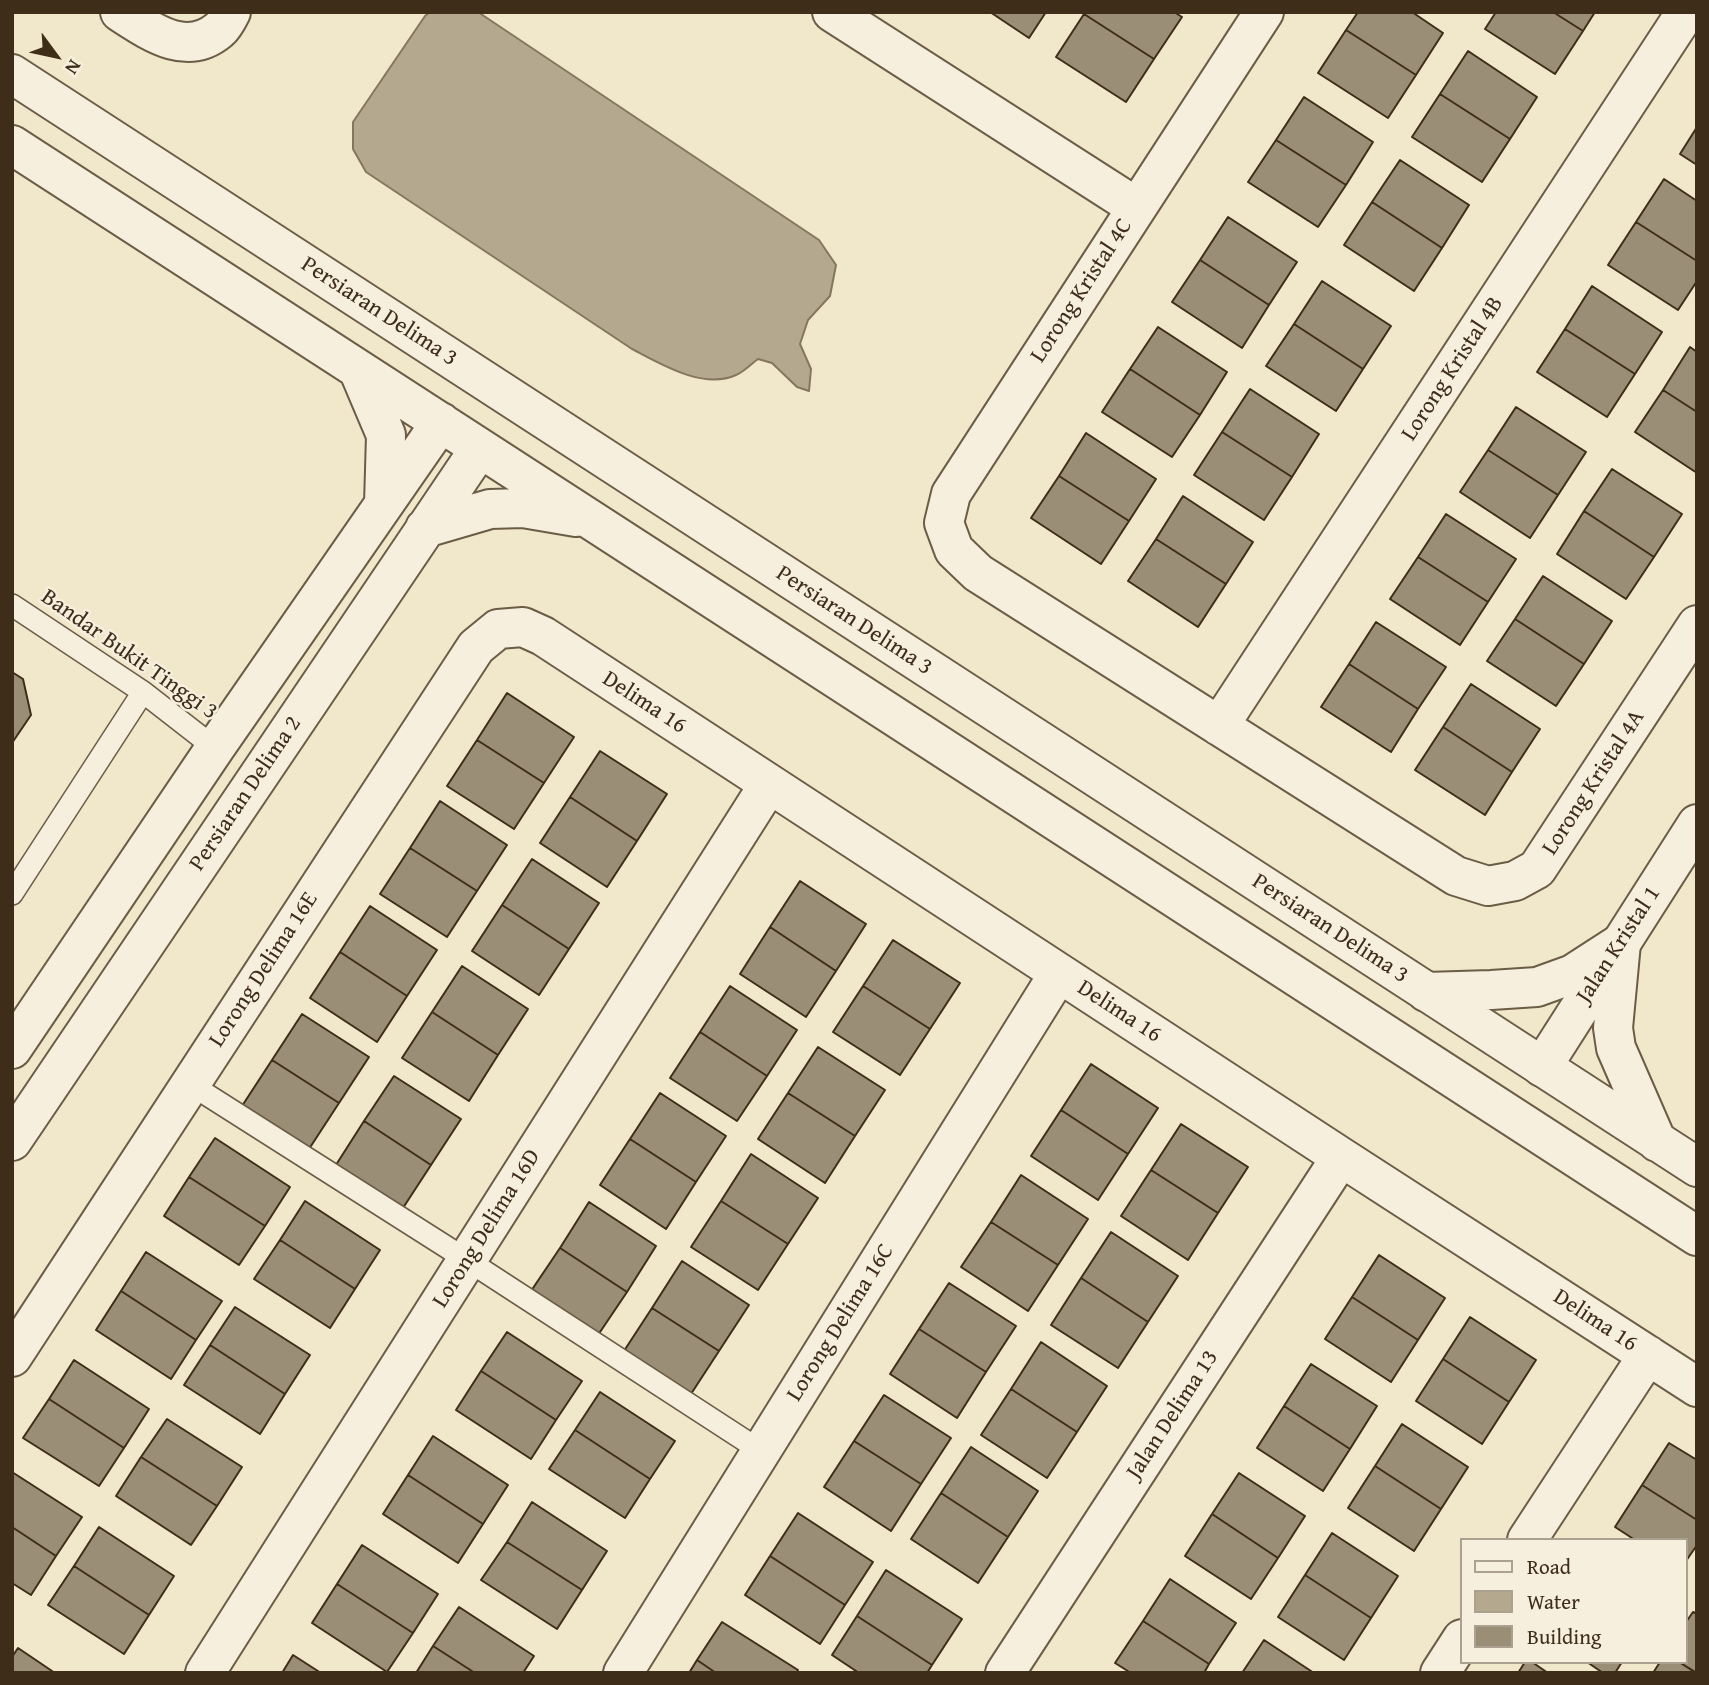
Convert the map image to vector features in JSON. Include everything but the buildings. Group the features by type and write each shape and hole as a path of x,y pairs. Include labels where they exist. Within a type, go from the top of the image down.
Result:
{"street":[{"path":"120,12 153,33 179,43 202,41 221,29 231,12"},
{"name":"Lorong Kristal 4C","path":"1219,726 978,573 954,550 944,523 951,494 1264,12"},
{"name":"Lorong Kristal 4B","path":"1219,726 1686,12"},
{"path":"854,18 1136,206"},
{"name":"Persiaran Delima 3","path":"12,74 1697,1167"},
{"path":"12,145 358,369 464,431 592,520 1697,1236"},
{"path":"444,355 464,431"},
{"path":"358,369 386,435 384,504"},
{"path":"12,1049 384,504 464,431 535,414"},
{"name":"Persiaran Delima 2","path":"12,1141 425,528 464,431"},
{"path":"425,528 490,509 523,508 592,520"},
{"name":"Lorong Kristal 4A","path":"1219,726 1457,876 1488,886 1515,881 1537,869 1697,625"},
{"name":"Lorong Delima 16E","path":"12,1357 476,647 498,629 523,627 543,636"},
{"name":"Delima 16","path":"543,636 1697,1387"},
{"name":"Lorong Delima 16D","path":"205,1673 769,784"},
{"name":"Jalan Kristal 1","path":"1542,1067 1697,824"},
{"path":"1426,992 1537,987 1573,974 1621,943"},
{"path":"1621,943 1613,1028 1616,1048 1657,1142"},
{"name":"Lorong Delima 16C","path":"623,1673 1059,974"},
{"path":"1466,1087 1542,1067 1545,1101 1555,1144"},
{"name":"Jalan Delima 13","path":"1005,1673 1341,1157"},
{"path":"1528,1538 1648,1355"},
{"path":"1440,1673 1460,1642"}],"lane":[{"name":"Bandar Bukit Tinggi 3","path":"12,605 143,692 215,748"},
{"path":"12,894 143,692"},
{"path":"190,1084 761,1451"}],"water":[{"path":"430,12 478,12 819,240 836,265 830,296 808,320 800,344 811,369 809,391 797,387 772,363 758,359 745,370 723,379 696,377 656,362 632,349 366,172 353,149 353,122"}]}
